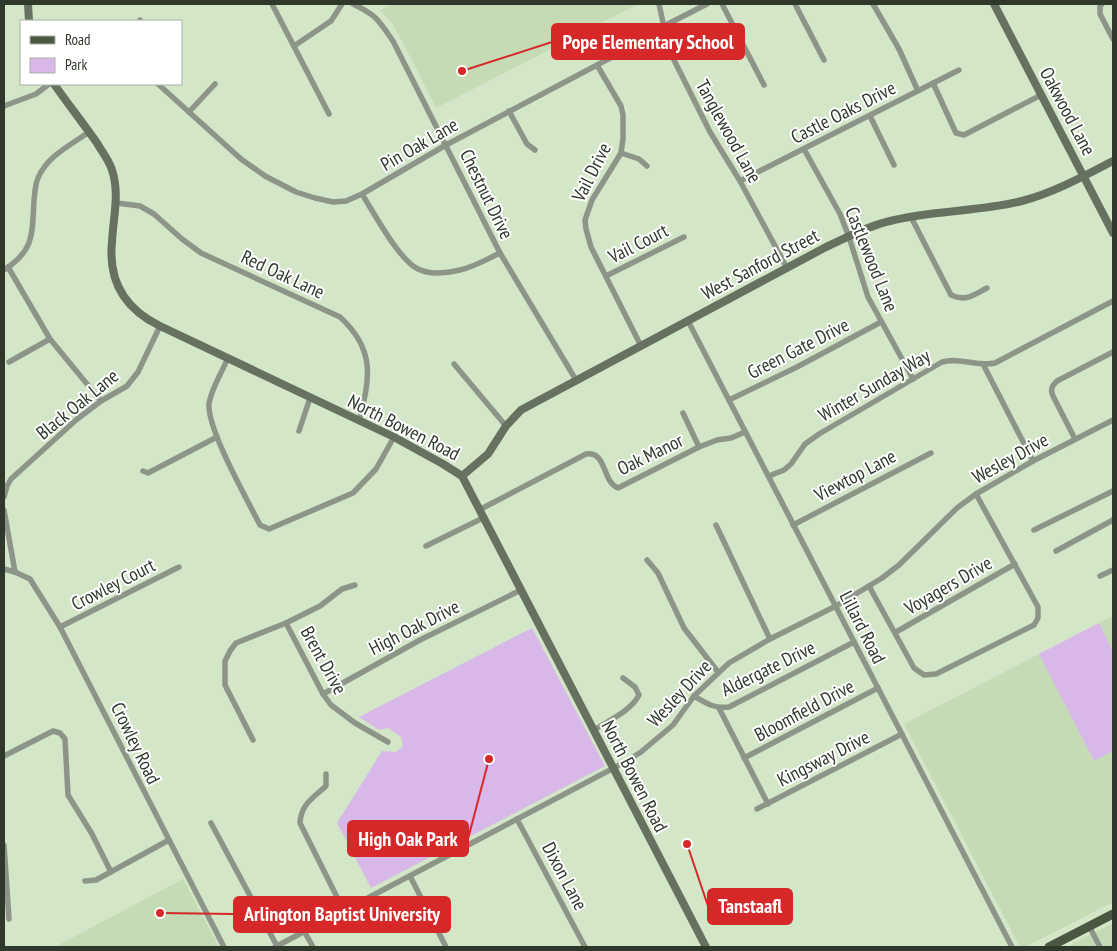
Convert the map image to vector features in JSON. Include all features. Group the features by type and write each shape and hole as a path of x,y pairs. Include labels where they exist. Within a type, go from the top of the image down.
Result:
{"main road":[{"path":"1049,947 1113,914"}],"street":[{"path":"28,4 29,20"},
{"path":"272,4 330,114"},
{"path":"294,46 331,21 342,4"},
{"name":"Chestnut Drive","path":"353,4 372,14 381,23 392,40 500,253 576,380"},
{"name":"Tanglewood Lane","path":"659,4 669,50 710,132 787,268"},
{"name":"Pin Oak Lane","path":"159,85 241,159 265,176 296,192 333,202 346,200 362,194 446,145 633,46 664,26 707,4"},
{"path":"722,4 764,85"},
{"path":"795,4 824,60"},
{"path":"873,4 899,49 918,91"},
{"name":"Oakwood Lane","path":"994,4 1113,233"},
{"path":"1101,5 1100,14 1113,39"},
{"name":"Vail Drive","path":"597,65 621,106 624,115 621,152 592,200 585,220 591,247 641,346"},
{"name":"Castle Oaks Drive","path":"740,182 960,70"},
{"path":"933,83 956,133 964,135 1041,95"},
{"path":"189,112 215,84"},
{"path":"4,106 36,94 48,85"},
{"name":"North Bowen Road","path":"55,85 89,132 113,172 117,203 112,240 111,258 113,272 126,300 136,311 160,326 394,438 462,476 706,947"},
{"path":"509,111 527,144 535,150"},
{"path":"870,116 894,165"},
{"path":"89,132 44,166 35,187 32,235 27,249 21,258 6,269 50,339 101,401"},
{"name":"Castlewood Lane","path":"804,149 850,236 868,297 913,379"},
{"path":"621,152 639,159 648,166"},
{"name":"West Sanford Street","path":"462,476 488,454 506,426 521,410 850,236 881,223 934,212 994,207 1020,201 1050,192 1113,161"},
{"path":"362,194 405,259 415,268 430,272 460,270 500,253"},
{"name":"Red Oak Lane","path":"117,203 140,206 154,214 201,253 340,317 350,326 360,341 366,357 368,373 367,390 359,421"},
{"path":"911,217 951,295 966,299 987,288"},
{"name":"Vail Court","path":"606,276 684,236"},
{"path":"1033,461 984,366 995,363 1113,301"},
{"name":"Lillard Road","path":"688,321 1012,947"},
{"name":"Green Gate Drive","path":"729,400 797,367 881,322"},
{"name":"Black Oak Lane","path":"4,497 11,479 76,420 101,401 127,386 138,372 160,326"},
{"path":"9,362 50,339"},
{"path":"1074,439 1053,396 1052,386 1057,381 1113,353"},
{"path":"228,358 212,392 209,405 212,424 260,526 269,529 353,492 376,469 394,438"},
{"name":"Winter Sunday Way","path":"769,476 784,470 791,464 805,444 819,434 941,363 950,360 974,362 984,366"},
{"path":"454,364 506,426"},
{"path":"299,431 310,398"},
{"path":"683,413 699,447"},
{"name":"Wesley Drive","path":"276,947 641,752 673,724 694,696 729,663 770,639 836,606 869,586 899,564 957,508 976,494 1033,461 1113,420"},
{"name":"Oak Manor","path":"479,510 586,454 591,453 599,457 611,484 618,488 699,447 745,432"},
{"path":"143,471 148,473 217,438"},
{"name":"Viewtop Lane","path":"793,525 931,453"},
{"path":"1034,530 1113,490"},
{"path":"869,586 896,632 914,668 924,675 930,676 1034,625 1038,618 1038,607 976,494"},
{"path":"4,510 15,572"},
{"path":"426,546 483,518"},
{"path":"1056,551 1113,520"},
{"path":"716,526 770,639"},
{"path":"647,560 658,573 684,628 718,672"},
{"name":"Voyagers Drive","path":"896,632 1015,564"},
{"name":"Crowley Court","path":"60,627 179,567"},
{"name":"Crowley Road","path":"4,569 15,572 30,580 60,627 224,947"},
{"path":"1100,576 1113,570"},
{"path":"253,740 225,685 225,661 230,651 236,643 320,606 342,589 355,586"},
{"name":"High Oak Drive","path":"323,694 420,640 521,590"},
{"name":"Brent Drive","path":"286,622 323,694 337,712 388,742"},
{"name":"Aldergate Drive","path":"694,696 708,705 718,708 728,706 854,642"},
{"path":"594,730 637,699 639,695 637,690 624,678"},
{"name":"Bloomfield Drive","path":"744,758 878,688"},
{"path":"718,708 768,804"},
{"path":"4,756 54,731 63,736 65,739 68,796 92,834 111,872"},
{"name":"Kingsway Drive","path":"758,809 902,734"},
{"path":"326,774 326,786 303,807 300,813 300,823 344,910"},
{"name":"Dixon Lane","path":"518,819 586,947"},
{"path":"211,823 276,947"},
{"path":"85,881 96,880 169,840"},
{"path":"4,845 9,919"},
{"path":"410,876 446,947"},
{"path":"1089,926 1100,947"},
{"path":"304,931 313,947"}],"shaded area":[{"path":"392,4 638,4 436,108 399,35 392,23 380,10"},
{"path":"1113,616 1113,652 1099,623"},
{"path":"1039,654 1094,761 1113,751 1113,902 1025,947 1020,947 904,724"},
{"path":"183,879 219,947 55,947"},
{"path":"1113,923 1113,947 1066,947"}],"green space":[{"path":"1099,623 1113,652 1113,751 1094,761 1039,654"},
{"path":"532,628 605,766 371,888 337,823 382,751 396,752 403,746 401,737 388,728 379,730 359,717"}],"place":[{"name":"Pope Elementary School","path":"462,71"},
{"name":"High Oak Park","path":"489,759"},
{"name":"Tanstaafl","path":"687,844"},
{"name":"Arlington Baptist University","path":"160,913"}]}
